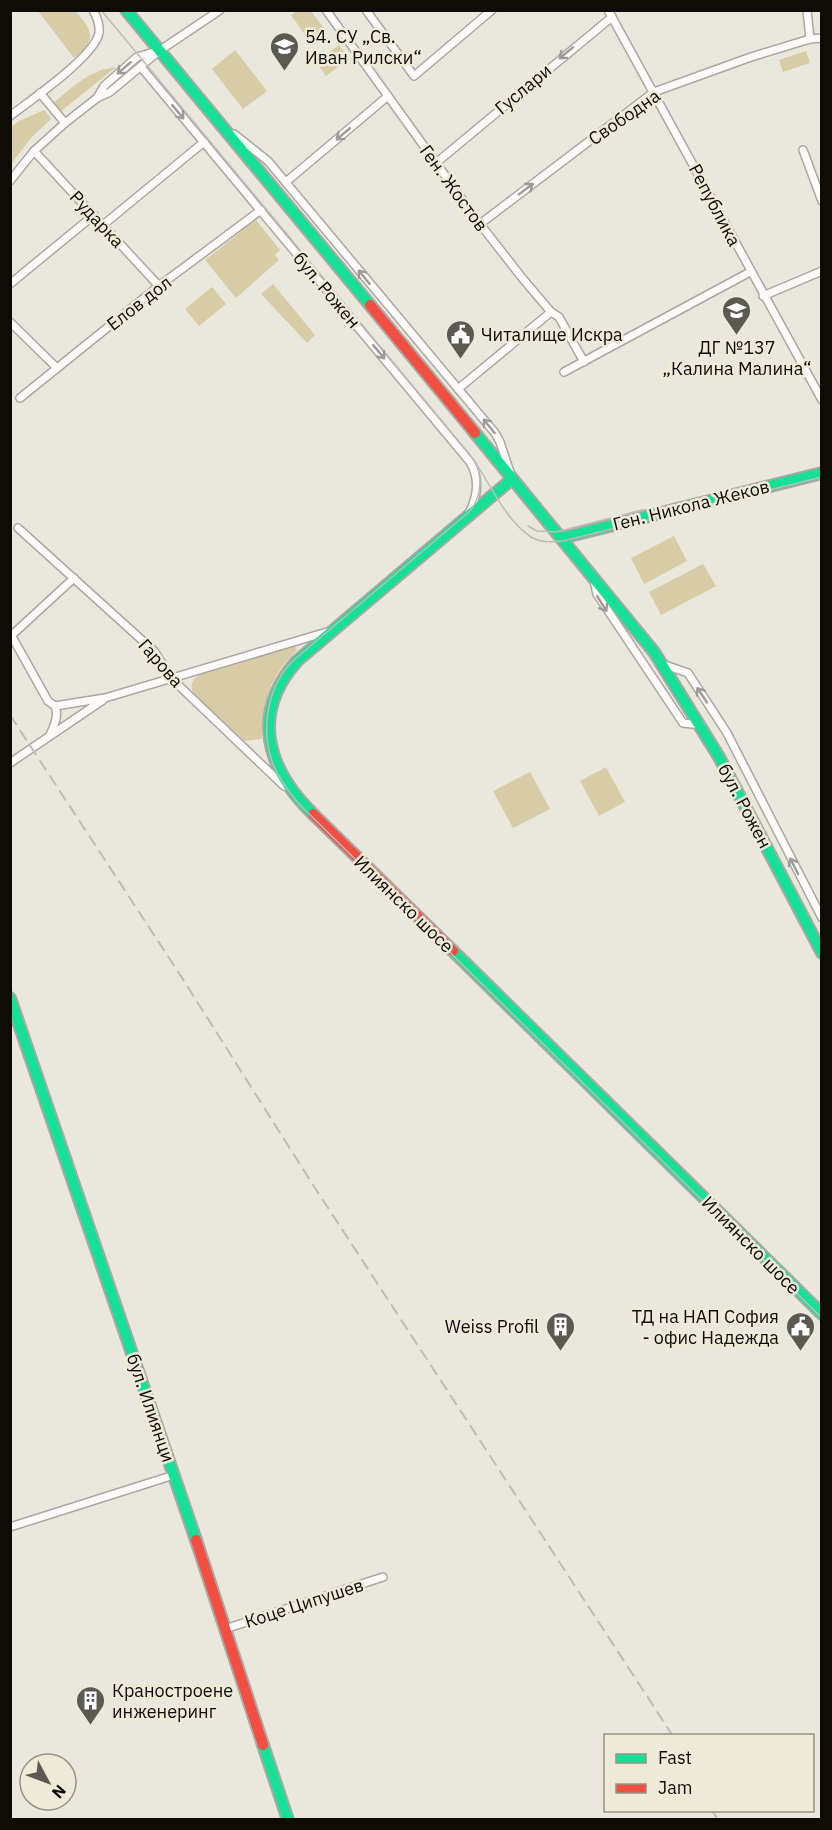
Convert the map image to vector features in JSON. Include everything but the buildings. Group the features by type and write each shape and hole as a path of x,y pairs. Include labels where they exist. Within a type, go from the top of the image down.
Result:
{"street":[{"path":"10,116 91,50 99,34 97,18 93,10"},
{"name":"бул. Рожен","path":"126,10 561,538 661,663 701,725 822,953"},
{"path":"10,181 34,151 65,123 97,98 110,92 159,51 220,10"},
{"name":"Ген. Жостов","path":"326,10 480,225 552,312 559,317 584,362"},
{"path":"366,10 414,76 492,10"},
{"path":"807,10 810,39"},
{"name":"Република","path":"610,14 822,400"},
{"name":"Гуслари","path":"436,163 610,14"},
{"name":"Свободна","path":"480,225 654,92 810,39 822,38"},
{"path":"97,98 104,86 137,57 159,51"},
{"name":"бул. Рожен","path":"141,68 470,462 477,477 477,491 470,510 461,522"},
{"path":"40,93 65,123"},
{"path":"285,182 388,96"},
{"name":"бул. Рожен","path":"218,122 268,161 458,389 500,442 512,479"},
{"path":"103,225 204,142"},
{"path":"803,150 822,201"},
{"name":"Рударка","path":"34,151 159,286"},
{"name":"Елов дол","path":"20,398 159,286 261,210"},
{"path":"10,284 94,215"},
{"path":"763,296 822,271"},
{"path":"564,372 750,272"},
{"path":"458,389 552,312"},
{"path":"10,322 57,368"},
{"name":"Ген. Никола Жеков","path":"561,538 822,473"},
{"name":"Илиянско шосе","path":"512,479 285,674 276,691 271,710 269,732 276,762 290,788 301,802 822,1314"},
{"name":"Гарова","path":"18,528 154,651 172,679 301,802"},
{"path":"49,737 56,718 55,706 48,701 11,634 74,578"},
{"name":"бул. Рожен","path":"594,579 597,594 683,723 701,725"},
{"path":"55,706 105,698 333,631"},
{"name":"бул. Рожен","path":"661,663 688,673 727,733 822,918"},
{"path":"10,763 105,698"},
{"name":"бул. Илиянци","path":"10,998 174,1475 288,1820"},
{"path":"10,1527 174,1475"},
{"name":"Коце Ципушев","path":"225,1629 383,1577"}],"shaded area":[{"path":"38,11 75,11 88,29 90,35 87,46 74,58"},
{"path":"297,11 311,11 326,31 310,42 291,15"},
{"path":"339,45 349,59 326,76 316,62"},
{"path":"235,50 267,91 243,109 212,69"},
{"path":"806,51 810,63 783,72 779,60"},
{"path":"116,67 60,112 53,103 89,75"},
{"path":"44,110 51,119 31,138 11,164 11,127"},
{"path":"256,220 280,250 275,255 279,260 236,298 205,260"},
{"path":"273,284 315,335 307,343 261,294"},
{"path":"212,287 226,304 199,326 185,309"},
{"path":"674,536 687,561 644,584 631,558"},
{"path":"703,564 716,586 661,615 649,592"},
{"path":"295,646 297,650 280,670 269,691 262,739 244,741 193,693 192,683 199,675"},
{"path":"606,767 625,802 599,816 580,781"},
{"path":"530,772 550,809 513,828 493,791"}],"tram line":[{"path":"101,10 466,450 503,508 531,537 543,541 563,541 822,477"},
{"path":"476,462 480,487 477,499 470,511 295,659 285,670 272,694 267,722 269,751 273,764 284,785 299,804 822,1318"},
{"path":"528,526 537,531 556,532 642,510 673,506"}],"railway":[{"path":"10,715 672,1734"},
{"path":"713,1812 718,1820"}],"traffic: fast":[{"path":"126,10 370,305"},
{"path":"475,433 654,652 719,757 822,953"},
{"path":"561,538 822,473"},
{"path":"313,814 284,779 275,760 270,740 269,721 273,701 282,681 297,661 512,479"},
{"path":"453,951 822,1314"},
{"path":"10,998 196,1540"},
{"path":"263,1745 288,1820"}],"traffic: jam":[{"path":"370,305 475,433"},
{"path":"313,814 453,951"},
{"path":"196,1540 263,1745"}],"place":[{"name":"54. СУ „Св. Иван Рилски“","path":"284,72"},
{"name":"ДГ №137 „Калина Малина“","path":"737,336"},
{"name":"Читалище Искра","path":"460,360"},
{"name":"Weiss Profil","path":"560,1352"},
{"name":"ТД на НАП София - офис Надежда","path":"800,1352"},
{"name":"Краностроене инженеринг","path":"91,1726"}]}
